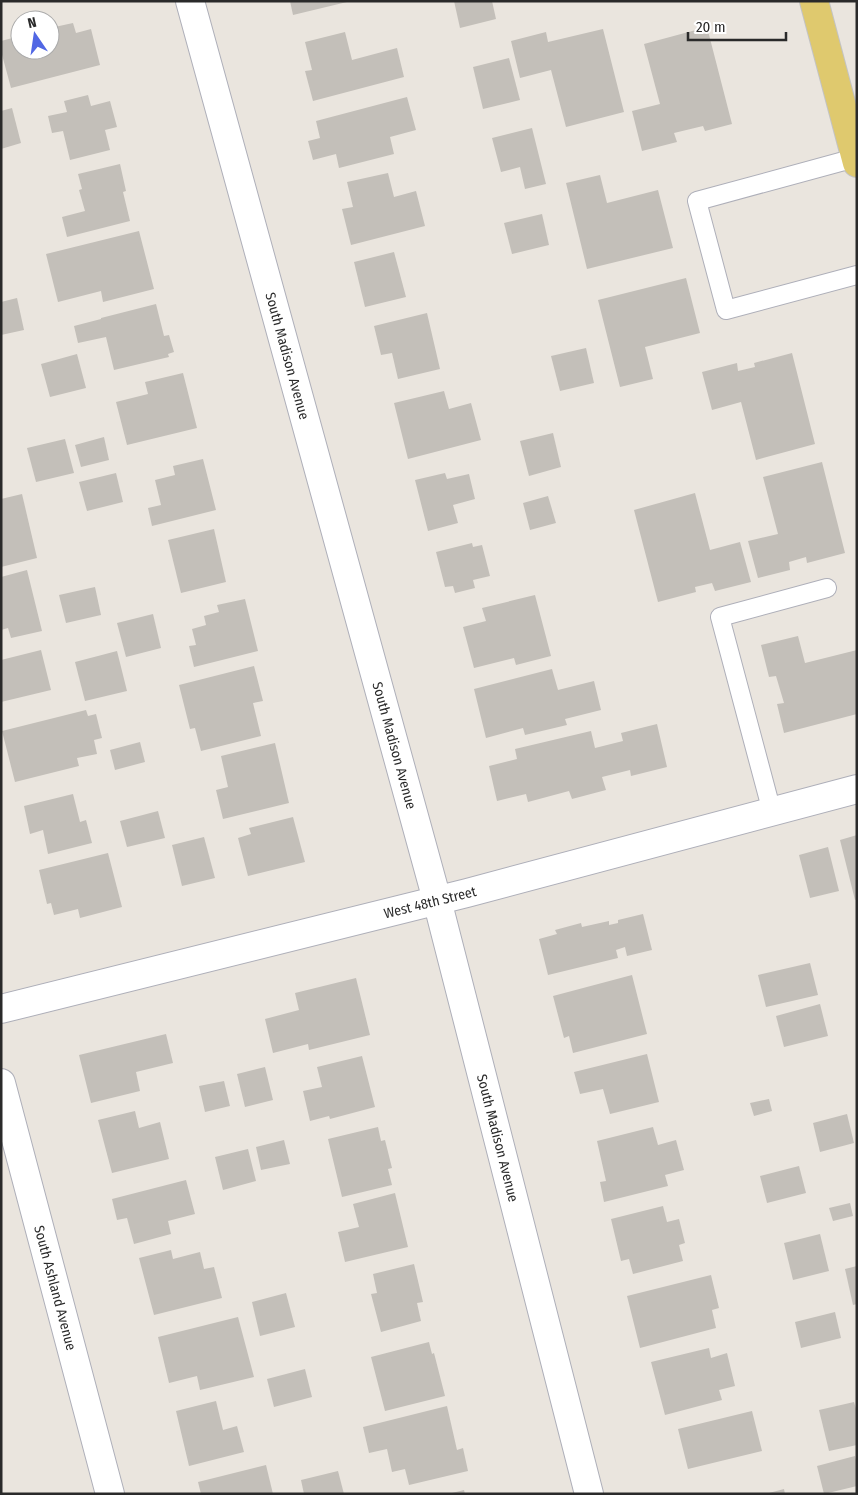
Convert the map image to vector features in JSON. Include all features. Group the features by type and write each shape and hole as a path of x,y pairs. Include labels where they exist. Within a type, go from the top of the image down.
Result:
{"main road":[{"path":"814,1 851,120 856,161"}],"street":[{"name":"South Madison Avenue","path":"190,1 438,900 589,1494"},
{"name":"West 48th Street","path":"1,1009 438,900 857,789"},
{"name":"South Ashland Avenue","path":"1,1083 110,1494"}],"lane":[{"path":"856,161 697,201 726,310 857,275"},
{"path":"772,812 720,617 827,588"}],"building":[{"path":"290,1 347,1 347,2 293,15"},
{"path":"454,1 492,1 496,19 460,28"},
{"path":"73,23 76,33 91,29 100,65 11,88 1,51 1,41 10,39 10,60 60,60 60,26"},
{"path":"707,27 732,124 705,131 703,126 674,133 677,142 642,151 632,111 660,104 644,44"},
{"path":"603,29 624,112 566,127 551,70 520,78 511,41 546,32 548,42"},
{"path":"345,32 352,60 397,48 404,77 313,101 305,71 312,70 305,42"},
{"path":"509,58 520,100 483,109 473,67"},
{"path":"88,95 91,106 110,101 117,127 105,130 110,150 70,160 63,131 52,133 48,116 67,112 64,101"},
{"path":"407,97 416,130 390,137 394,154 339,168 336,154 313,160 308,141 320,138 316,121"},
{"path":"12,108 21,143 1,149 1,111"},
{"path":"532,128 546,184 525,189 520,167 501,172 492,138"},
{"path":"120,164 126,191 123,192 130,221 67,237 62,217 85,211 79,190 82,189 78,174"},
{"path":"388,173 394,197 416,191 425,226 351,245 342,209 353,207 347,182"},
{"path":"600,175 607,203 658,190 673,248 587,269 566,183"},
{"path":"542,214 549,245 512,254 504,223"},
{"path":"139,231 154,289 103,302 101,291 58,302 46,254"},
{"path":"394,252 406,297 365,307 354,262"},
{"path":"686,278 700,333 645,347 653,379 620,387 598,300"},
{"path":"17,298 24,330 1,335 1,302"},
{"path":"156,304 164,336 169,335 174,352 168,354 169,357 114,370 106,337 78,343 74,326"},
{"path":"427,313 440,369 398,379 392,353 381,355 374,326"},
{"path":"586,348 594,383 560,391 551,356"},
{"path":"792,353 815,444 756,460 741,402 712,410 702,372 737,363 738,371 755,367 754,363"},
{"path":"77,354 86,388 50,397 41,364"},
{"path":"183,373 197,428 127,445 116,402 148,394 145,382"},
{"path":"444,391 449,409 471,403 481,440 408,459 394,403"},
{"path":"553,433 561,467 529,476 520,441"},
{"path":"104,437 109,460 81,467 75,445"},
{"path":"65,439 74,473 36,482 27,448"},
{"path":"203,459 216,510 152,526 148,508 161,505 155,480 175,475 173,466"},
{"path":"822,462 845,553 807,563 806,557 789,562 790,570 758,578 748,541 778,534 763,477"},
{"path":"116,473 123,502 87,511 79,482"},
{"path":"445,473 447,479 469,474 475,499 453,505 458,523 428,531 415,480"},
{"path":"695,493 710,550 740,542 751,582 715,591 712,583 695,587 696,592 658,602 634,510"},
{"path":"22,494 37,558 1,567 1,499"},
{"path":"548,496 556,523 530,530 523,503"},
{"path":"214,529 226,582 181,593 168,540"},
{"path":"472,543 473,547 482,545 490,576 473,580 475,588 455,593 453,586 445,587 436,552"},
{"path":"27,570 42,631 11,638 8,628 1,630 1,577"},
{"path":"95,587 101,615 66,623 59,595"},
{"path":"535,595 551,656 516,665 514,658 474,668 463,627 486,621 482,608"},
{"path":"245,599 258,651 194,667 189,646 196,645 192,629 206,625 204,616 219,612 217,605"},
{"path":"153,614 161,648 126,657 117,623"},
{"path":"798,636 805,663 857,650 857,714 784,733 777,704 784,703 776,676 769,677 761,645"},
{"path":"41,650 51,690 1,702 1,660"},
{"path":"117,651 127,691 85,701 75,662"},
{"path":"254,666 263,701 253,703 261,736 201,751 195,728 190,729 179,685"},
{"path":"552,669 558,690 594,681 601,710 565,719 567,725 525,735 523,728 486,738 474,689"},
{"path":"86,710 88,716 96,714 102,738 94,740 97,754 77,758 79,766 15,782 2,731"},
{"path":"657,724 667,767 631,776 630,770 602,777 606,790 572,799 569,791 528,802 526,794 497,801 489,766 517,759 515,749 591,731 595,748 623,741 621,733"},
{"path":"140,742 145,762 115,770 110,750"},
{"path":"275,743 289,803 223,819 216,790 228,787 221,756"},
{"path":"73,794 80,822 86,820 92,843 48,854 43,830 30,834 24,806"},
{"path":"158,811 165,838 127,847 120,821"},
{"path":"293,817 305,862 248,876 238,838 251,834 249,828"},
{"path":"857,835 857,899 855,900 840,840"},
{"path":"204,837 215,878 182,886 172,845"},
{"path":"828,847 839,891 810,898 799,855"},
{"path":"108,853 122,907 80,918 78,909 54,915 51,903 47,904 39,870"},
{"path":"643,914 652,950 627,956 625,947 616,950 618,958 548,975 539,939 557,934 555,930 581,923 582,927 609,921 609,925 618,923 618,920"},
{"path":"810,963 818,995 766,1007 758,975"},
{"path":"632,975 647,1034 573,1053 569,1036 564,1038 553,996"},
{"path":"356,978 370,1035 309,1050 308,1044 273,1053 265,1019 299,1010 295,993"},
{"path":"820,1004 828,1036 784,1047 776,1016"},
{"path":"166,1034 173,1063 136,1072 140,1091 91,1103 79,1055"},
{"path":"647,1054 659,1102 610,1114 603,1089 580,1094 574,1072"},
{"path":"362,1056 375,1107 330,1119 329,1116 310,1121 303,1091 322,1087 317,1067"},
{"path":"265,1067 273,1100 245,1107 237,1074"},
{"path":"224,1081 230,1106 205,1112 199,1086"},
{"path":"769,1099 772,1111 754,1116 750,1103"},
{"path":"135,1111 139,1128 160,1122 169,1159 112,1173 98,1120"},
{"path":"847,1114 854,1143 820,1152 813,1123"},
{"path":"378,1127 381,1141 385,1140 392,1168 388,1169 392,1185 342,1197 328,1139"},
{"path":"653,1127 658,1145 676,1140 684,1170 665,1175 668,1186 604,1202 600,1182 606,1181 597,1141"},
{"path":"284,1140 290,1164 261,1170 256,1147"},
{"path":"248,1149 256,1181 223,1190 215,1157"},
{"path":"799,1166 806,1193 767,1203 760,1176"},
{"path":"186,1180 195,1214 168,1221 171,1234 134,1244 127,1218 117,1220 112,1199"},
{"path":"395,1193 408,1247 345,1262 338,1232 359,1227 353,1204"},
{"path":"850,1203 853,1216 833,1221 829,1208"},
{"path":"663,1206 667,1222 679,1219 685,1243 679,1245 683,1261 633,1274 629,1259 621,1261 611,1219"},
{"path":"820,1234 829,1271 793,1280 784,1243"},
{"path":"171,1250 173,1259 200,1252 204,1269 214,1267 222,1298 154,1315 139,1258"},
{"path":"414,1264 423,1302 417,1303 421,1321 381,1332 371,1294 377,1293 373,1274"},
{"path":"857,1266 857,1304 853,1305 845,1269"},
{"path":"711,1275 719,1308 712,1310 716,1328 640,1348 627,1296"},
{"path":"286,1293 295,1327 260,1336 252,1302"},
{"path":"835,1312 841,1338 801,1348 795,1322"},
{"path":"238,1317 254,1377 200,1390 197,1376 169,1383 158,1337"},
{"path":"429,1342 432,1354 434,1353 445,1396 385,1411 371,1357"},
{"path":"709,1348 711,1358 727,1353 735,1386 719,1390 722,1400 665,1415 651,1362"},
{"path":"305,1369 312,1397 274,1407 267,1379"},
{"path":"216,1401 223,1430 237,1426 244,1452 189,1466 176,1411"},
{"path":"854,1402 857,1412 857,1445 829,1451 819,1410"},
{"path":"447,1406 457,1450 463,1448 468,1471 409,1485 405,1469 392,1472 387,1449 369,1453 363,1427"},
{"path":"752,1411 762,1451 688,1469 678,1429"},
{"path":"855,1456 857,1486 824,1494 817,1466"},
{"path":"266,1465 273,1494 201,1494 198,1482"},
{"path":"338,1471 344,1494 304,1494 301,1480"},
{"path":"784,1489 785,1494 769,1494 769,1493"},
{"path":"464,1490 465,1494 452,1494 452,1493"}]}
